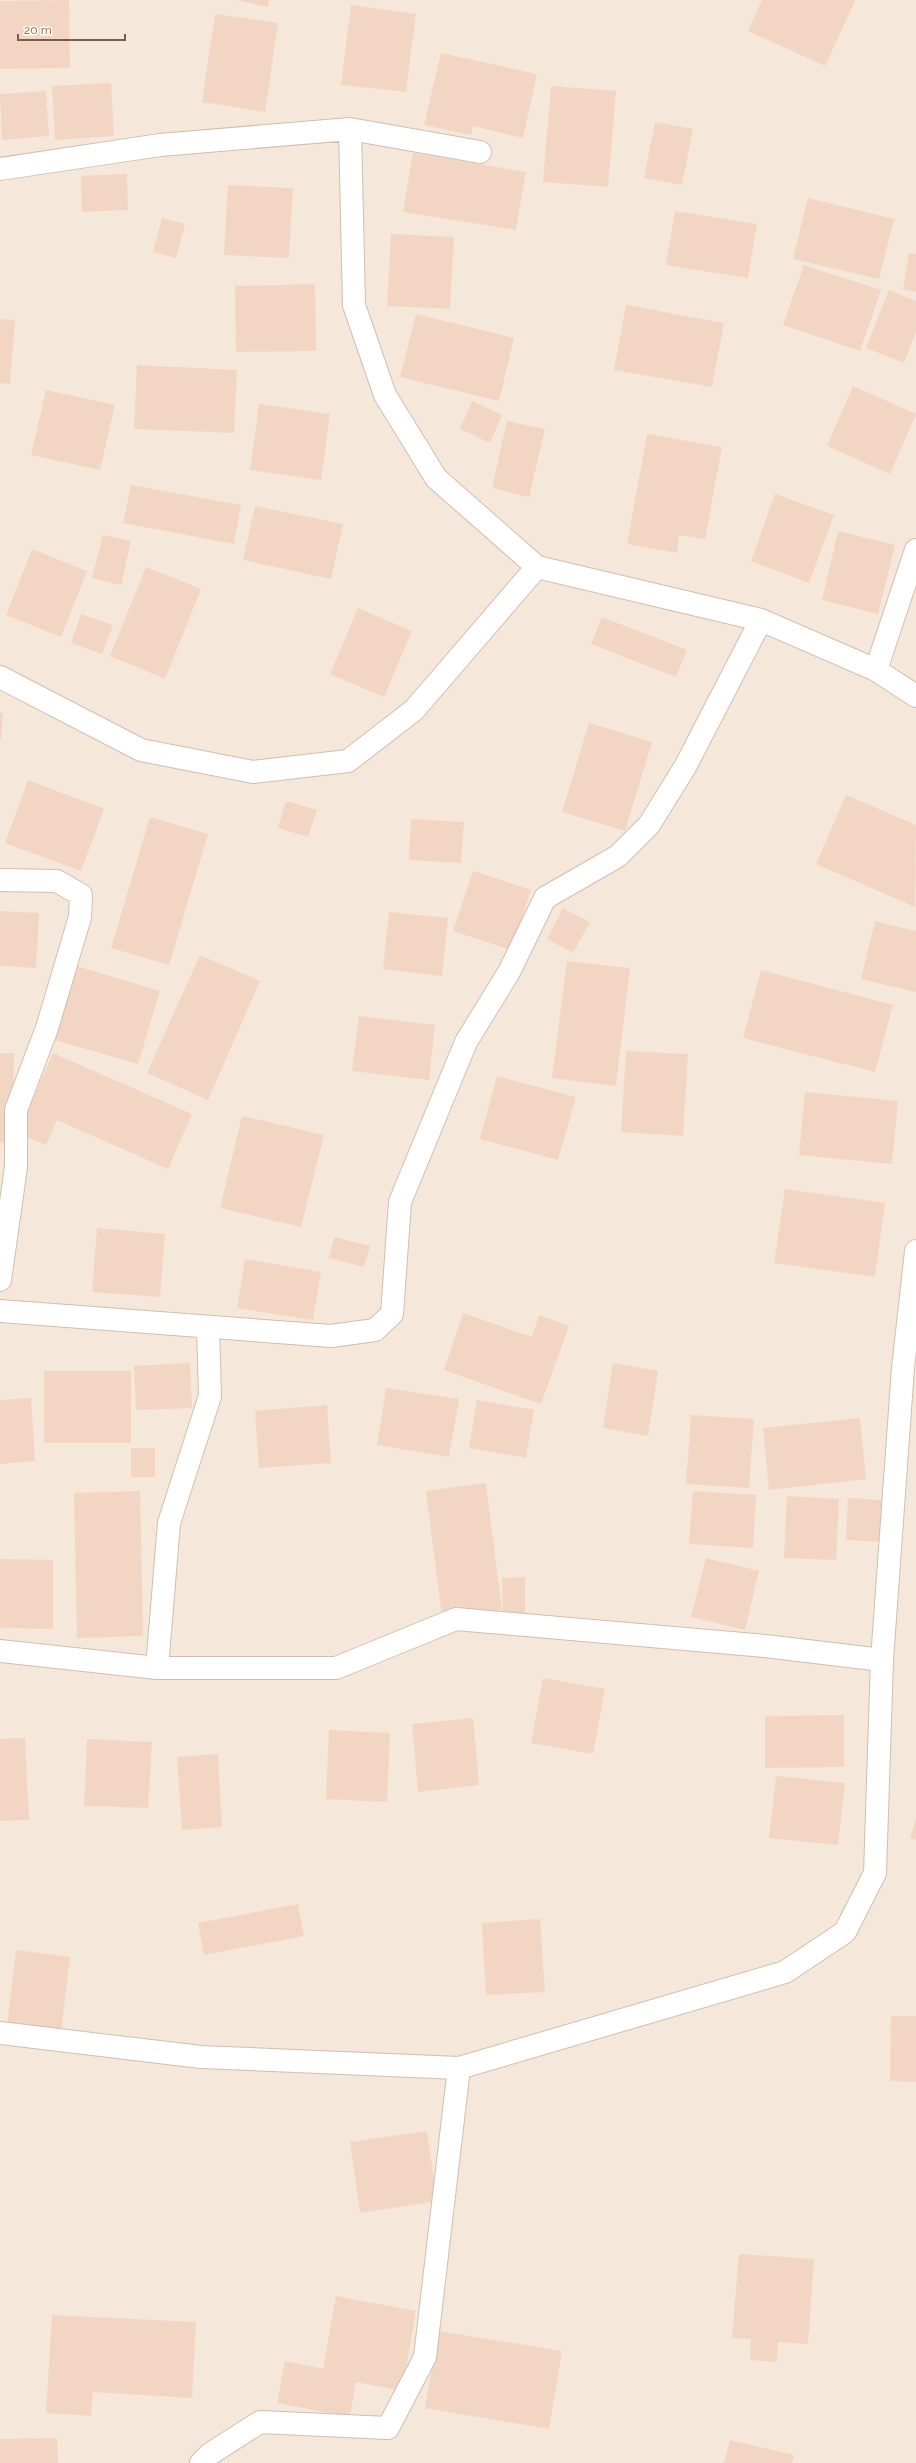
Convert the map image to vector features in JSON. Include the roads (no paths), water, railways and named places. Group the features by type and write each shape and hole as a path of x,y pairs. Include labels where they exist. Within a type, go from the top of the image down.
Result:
{"street":[{"path":"350,129 354,304 385,396 436,478 537,567 761,620 876,670 916,696"},
{"path":"0,169 160,145 350,129 480,152"},
{"path":"876,670 916,550"},
{"path":"0,677 141,750 253,772 348,761 414,710 537,567"},
{"path":"0,1311 208,1328 331,1336 376,1330 392,1314 400,1202 466,1042 510,972 544,898 618,856 649,825 685,767 761,620"},
{"path":"0,880 57,881 82,895 80,917 47,1028 16,1110 16,1167 0,1280"},
{"path":"0,2033 200,2057 459,2068 784,1972 845,1932 875,1873 882,1660 903,1368 916,1251"},
{"path":"157,1668 169,1523 210,1396 208,1328"},
{"path":"0,1651 157,1668 336,1668 456,1619 765,1646 882,1660"},
{"path":"202,2463 210,2454 260,2422 388,2428 425,2357 459,2068"}]}
